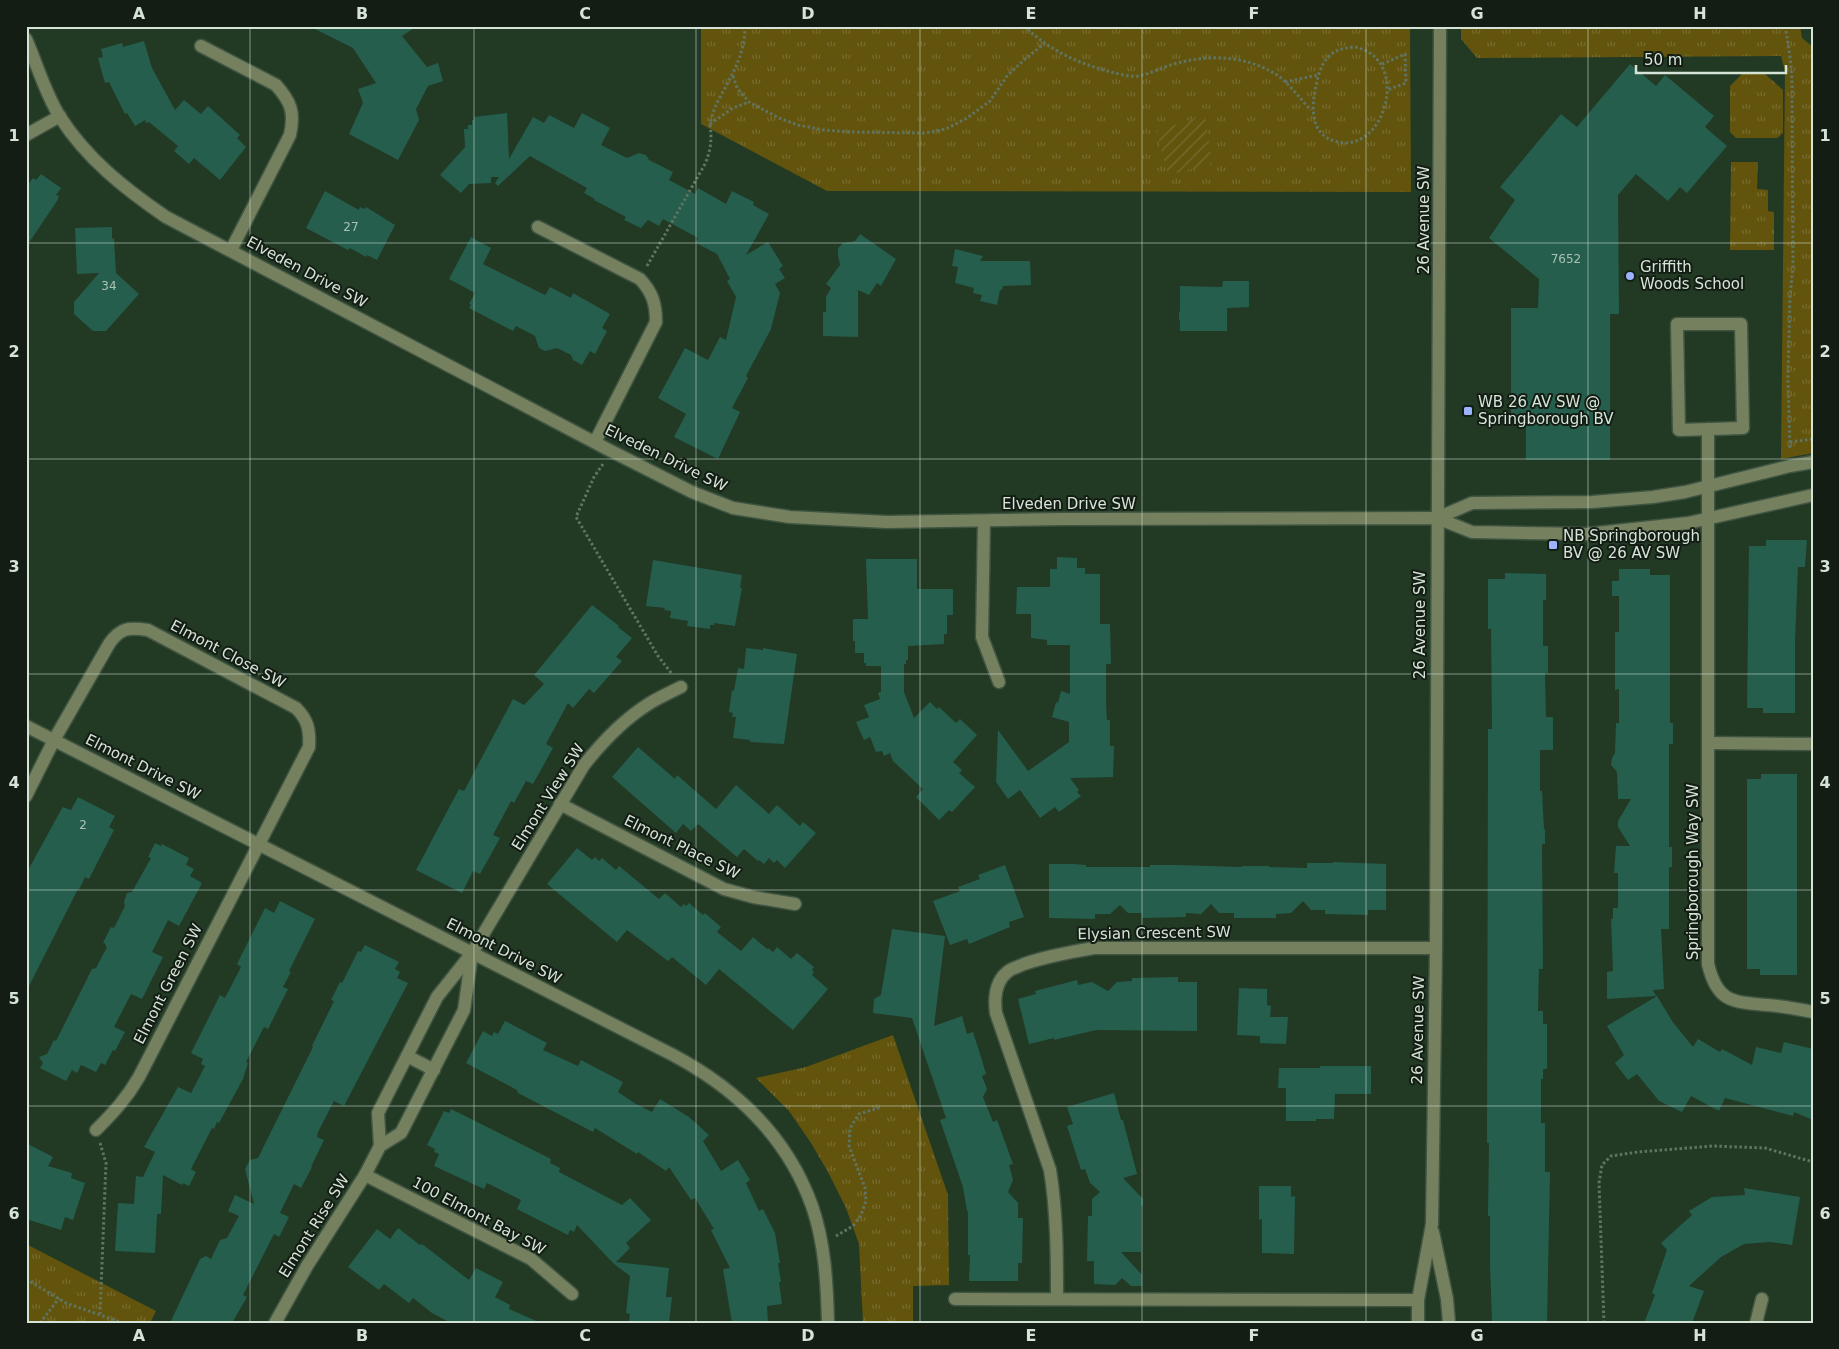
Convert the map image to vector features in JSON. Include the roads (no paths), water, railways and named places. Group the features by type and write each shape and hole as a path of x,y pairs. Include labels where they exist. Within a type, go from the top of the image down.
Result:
{"street":[{"name":"26 Avenue SW","path":"1418,1323 1418,1300 1432,1224 1436,948 1440,26"},
{"name":"Elveden Drive SW","path":"26,38 45,87 60,116 91,158 121,185 166,217 692,492 742,510 790,517 844,520 1437,518"},
{"path":"201,46 276,85 285,95 292,111 293,121 290,135 231,250"},
{"path":"26,135 60,116"},
{"path":"538,227 640,280 649,289 656,312 656,322 595,442"},
{"path":"1677,324 1742,324 1744,428 1708,429 1679,430 1677,324"},
{"name":"Springborough Way SW","path":"1708,429 1708,964 1713,982 1726,998 1732,1001 1780,1006 1813,1012"},
{"path":"1437,518 1472,503 1622,500 1661,496 1813,462"},
{"path":"1437,518 1472,532 1586,534 1663,527 1813,495"},
{"path":"984,521 982,637 999,682"},
{"name":"Elmont Close SW","path":"54,740 117,632 129,628 148,630 199,656 296,708 304,716 309,727 309,747 258,844"},
{"name":"Elmont View SW","path":"472,953 584,765 614,731 650,703 681,687"},
{"name":"Elmont Drive SW","path":"26,726 700,1069 731,1092 759,1117 784,1149 812,1205 825,1267 828,1323"},
{"path":"26,796 54,740"},
{"path":"1709,743 1813,744"},
{"name":"Elmont Place SW","path":"560,804 724,889 753,897 795,904"},
{"name":"Elmont Green SW","path":"96,1130 127,1097 139,1078 258,844"},
{"name":"Elysian Crescent SW","path":"1057,1299 1056,1230 1050,1170 996,1008 995,992 1009,970 1039,959 1094,948 1436,948"},
{"path":"472,953 464,1010 401,1133 380,1146 378,1113 437,997 472,953"},
{"path":"407,1056 434,1070"},
{"name":"Elmont Rise SW","path":"275,1323 307,1266 365,1175 380,1146"},
{"name":"100 Elmont Bay SW","path":"365,1175 531,1259 572,1294"},
{"name":"26 Avenue SW","path":"1432,1224 1447,1299 1449,1323"},
{"path":"955,1298 1418,1300"},
{"path":"1756,1323 1762,1298"}],"place":[{"name":"Griffith Woods School","path":"1630,276"},
{"name":"WB 26 AV SW @ Springborough BV","path":"1468,411"},
{"name":"NB Springborough BV @ 26 AV SW","path":"1553,545"}]}
